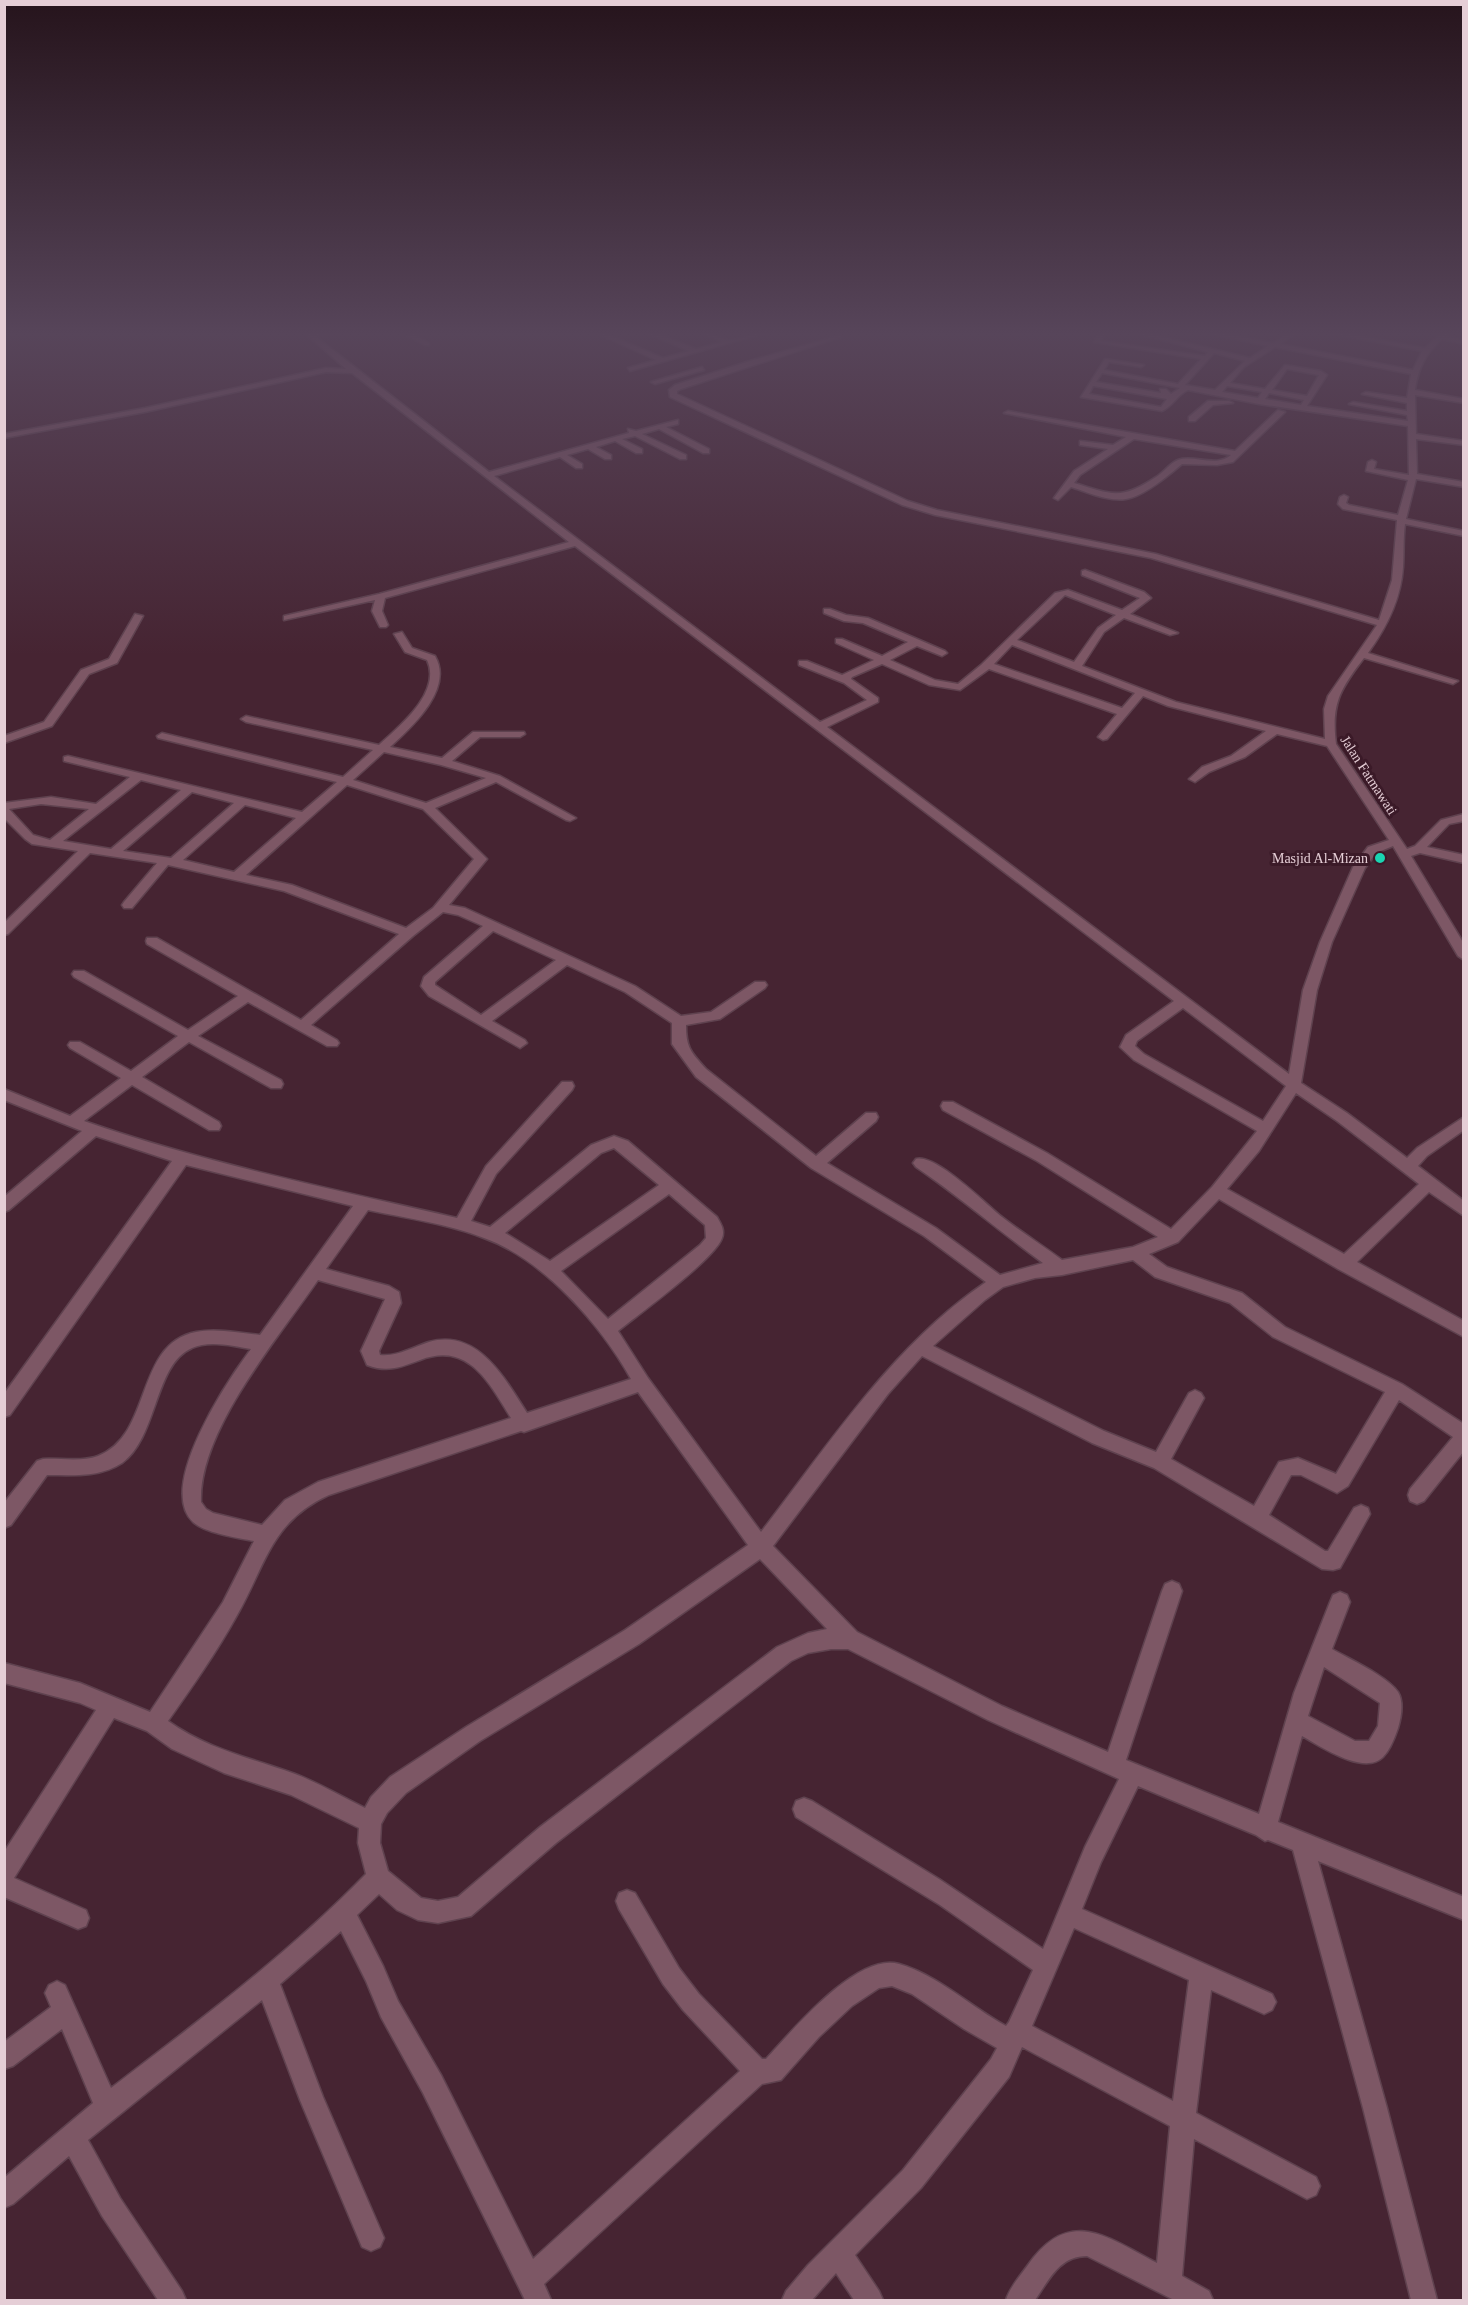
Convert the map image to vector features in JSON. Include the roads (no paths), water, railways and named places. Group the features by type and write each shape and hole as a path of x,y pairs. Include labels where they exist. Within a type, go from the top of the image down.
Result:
{"street":[{"path":"442,440 819,727 1294,1085 1342,1117 1464,1210"},
{"path":"488,475 614,440"},
{"path":"617,440 639,451"},
{"path":"648,440 683,457"},
{"path":"685,440 706,451"},
{"path":"770,440 905,503 935,512 1153,556 1382,624"},
{"path":"1058,498 1077,473 1128,440"},
{"path":"1155,440 1236,453"},
{"path":"1069,484 1110,496 1125,497 1159,479 1180,462 1223,463 1251,440"},
{"name":"Jalan Fatmawati","path":"1412,440 1412,477 1401,519 1398,580 1382,624 1338,683 1330,700 1327,726 1331,744 1400,847 1464,956"},
{"path":"1438,440 1464,443"},
{"path":"1083,443 1115,448"},
{"path":"589,446 608,458"},
{"path":"560,454 579,465"},
{"path":"1372,462 1370,471 1464,485"},
{"path":"1344,497 1342,504 1346,507 1464,534"},
{"path":"286,618 381,596 576,543"},
{"path":"1076,667 1101,630 1146,597 1085,573"},
{"path":"839,641 933,683 958,687 963,686 987,665 1062,592 1072,593 1173,633"},
{"path":"381,596 377,611 383,625"},
{"path":"827,611 844,618 865,620 942,653"},
{"path":"4,740 48,724 87,670 103,667 113,662 138,616"},
{"path":"238,875 382,749 422,709 432,687 436,667 431,658 408,650 399,634"},
{"path":"1010,641 1140,693 1215,716 1331,744"},
{"path":"846,681 847,675 916,642"},
{"path":"1361,654 1453,681"},
{"path":"803,663 846,681 874,700 819,727"},
{"path":"987,665 1125,712"},
{"path":"1103,737 1140,693"},
{"path":"246,718 444,762 496,778 570,818"},
{"path":"1195,779 1203,769 1231,761 1248,751 1263,735 1276,730"},
{"path":"444,762 477,734 520,734"},
{"path":"162,736 346,781 427,807 481,860 438,910 408,933 302,1026"},
{"path":"68,759 303,816"},
{"path":"52,844 140,775"},
{"path":"427,807 496,778"},
{"path":"113,853 190,788"},
{"path":"98,808 52,799 29,800 6,805 29,837 52,844 170,861 238,875 288,888 408,933"},
{"path":"128,905 170,861 243,801"},
{"path":"1419,849 1445,822 1464,817"},
{"path":"850,1639 824,1637 802,1643 784,1654 563,1822 463,1908 438,1912 418,1909 405,1902 378,1878 369,1843 370,1822 380,1805 398,1785 472,1734 632,1636 761,1547 882,1389 920,1347 956,1314 998,1282 1035,1271 1062,1268 1135,1253 1172,1238 1217,1191 1254,1147 1294,1085 1310,990 1326,942 1359,867 1372,850 1400,847 1464,859"},
{"path":"4,931 86,850"},
{"path":"438,910 450,908 566,959 630,989 679,1021 715,1016 759,985"},
{"path":"492,925 428,984 434,993 520,1043"},
{"path":"152,941 332,1043"},
{"path":"482,1021 566,959"},
{"path":"79,974 276,1084"},
{"path":"73,1121 130,1077 248,996"},
{"path":"1184,1001 1131,1038 1127,1047 1139,1057 1265,1129"},
{"path":"679,1021 679,1044 701,1072 816,1164 930,1232 998,1282"},
{"path":"75,1044 214,1126"},
{"path":"461,1225 492,1170 567,1086"},
{"path":"4,1094 38,1109 182,1159 494,1234 551,1269 607,1330 634,1367 642,1383 761,1547 850,1639 995,1713 1124,1770 1265,1830 1464,1909"},
{"path":"948,1106 1042,1157 1172,1238"},
{"path":"816,1164 871,1117"},
{"path":"1407,1168 1422,1152 1464,1122"},
{"path":"8,1199 95,1129"},
{"path":"494,1234 596,1149 609,1143 623,1145 711,1221 716,1228 716,1237 706,1250 607,1330"},
{"path":"4,1409 182,1159"},
{"path":"921,1163 957,1187 996,1221 1062,1268"},
{"path":"1344,1264 1428,1184"},
{"path":"551,1269 670,1185"},
{"path":"1217,1191 1464,1330"},
{"path":"267,1535 199,1515 192,1504 192,1485 200,1454 221,1410 264,1343 365,1202"},
{"path":"1135,1253 1161,1272 1236,1298 1279,1332 1396,1389 1464,1435 1417,1495"},
{"path":"316,1273 389,1293 393,1297 393,1303 370,1351 373,1360 394,1363 434,1347 455,1348 467,1353 488,1371 524,1424"},
{"path":"4,1520 37,1472 43,1467 99,1465 123,1450 134,1437 168,1359 181,1344 192,1340 215,1338 264,1343"},
{"path":"920,1347 1098,1437 1160,1462 1257,1518 1322,1560 1333,1561 1361,1515"},
{"path":"154,1724 218,1631 247,1580 267,1535 286,1509 316,1492 642,1383"},
{"path":"1257,1518 1285,1468 1293,1464 1301,1466 1327,1482 1337,1484 1342,1480 1396,1389"},
{"path":"1160,1462 1195,1398"},
{"path":"795,2301 838,2253 912,2179 1000,2068 1047,1966 1093,1855 1124,1770 1172,1591"},
{"path":"1265,1830 1304,1693 1340,1602"},
{"path":"1295,1721 1354,1752 1375,1751 1386,1735 1392,1713 1390,1698 1377,1687 1320,1653"},
{"path":"4,1673 80,1694 110,1706 154,1724 179,1742 224,1762 294,1785 370,1822"},
{"path":"4,1873 110,1706"},
{"path":"804,1809 829,1827 913,1875 1047,1966"},
{"path":"1303,1845 1375,2108 1424,2301"},
{"path":"4,2195 107,2107 229,2013 344,1913 378,1878"},
{"path":"4,1885 78,1918"},
{"path":"627,1901 671,1976 691,2002 757,2072"},
{"path":"344,1913 375,1974 389,2009 437,2094 533,2290 757,2072 772,2071 833,2004 876,1978 892,1974 933,1994 968,2018 1014,2037 1183,2120 1307,2186"},
{"path":"1068,1914 1264,2002"},
{"path":"1168,2285 1183,2120 1201,1974"},
{"path":"267,1980 312,2100 371,2238"},
{"path":"4,2057 62,2002 107,2107"},
{"path":"73,2138 111,2207 173,2301"},
{"path":"1020,2301 1050,2258 1066,2246 1076,2242 1087,2243 1107,2251 1199,2300"},
{"path":"838,2253 870,2301"}],"place":[{"name":"Masjid Al-Mizan","path":"1380,858"}]}
